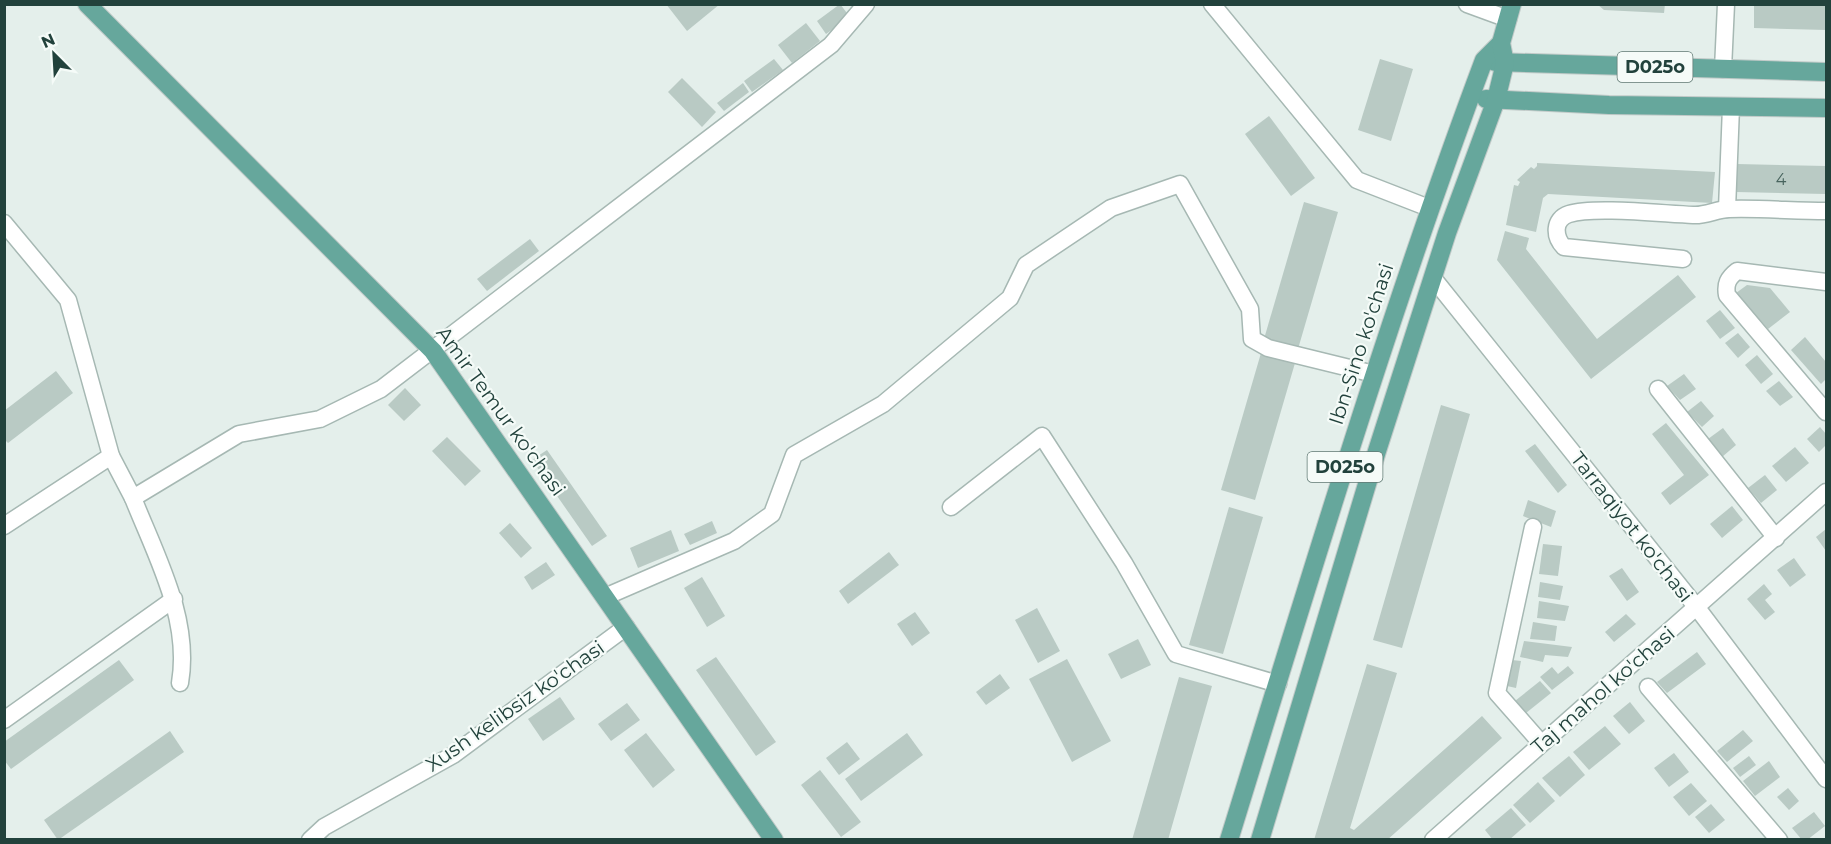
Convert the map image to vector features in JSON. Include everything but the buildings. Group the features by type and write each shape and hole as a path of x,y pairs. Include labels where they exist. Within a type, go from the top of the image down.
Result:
{"main road":[{"name":"Amir Temur ko'chasi","path":"87,4 433,351 607,596 626,627 774,840"},
{"path":"1496,100 1505,63 1501,44 1510,12"},
{"name":"Ibn-Sino ko'chasi","path":"1229,840 1374,374 1429,208 1484,60 1501,44"},
{"name":"D025o","path":"1484,60 1505,63 1827,72"},
{"path":"1470,98 1827,108"},
{"name":"D025o","path":"1260,840 1432,278 1496,100"}],"street":[{"path":"133,498 239,434 320,419 381,389 831,45 866,4"},
{"path":"1467,4 1510,12"},
{"path":"1723,69 1726,4"},
{"path":"1216,6 1357,180 1429,208"},
{"path":"1727,209 1731,106"},
{"path":"607,596 734,541 772,514 794,455 883,404 1010,298 1026,265 1111,208 1180,184 1250,309 1252,339 1268,348 1374,374"},
{"path":"1683,259 1564,247 1558,241 1556,227 1559,220 1569,214 1589,212 1697,216 1727,209 1827,211"},
{"path":"4,223 68,300 111,456 133,498 174,599 183,667 180,683"},
{"path":"1827,282 1737,271 1729,277 1725,286 1727,295 1827,412"},
{"name":"Tarraqiyot ko'chasi","path":"1432,278 1698,609 1827,779"},
{"path":"1658,389 1776,538"},
{"path":"951,507 1042,436 1124,563 1176,654 1278,684"},
{"path":"4,526 111,456"},
{"name":"Taj mahol ko'chasi","path":"1433,840 1541,743 1698,609 1827,492"},
{"path":"1533,527 1497,693 1541,743"},
{"path":"4,720 174,599"},
{"name":"Xush kelibsiz ko'chasi","path":"310,840 324,827 453,755 626,627"},
{"path":"1648,687 1779,840"}]}
